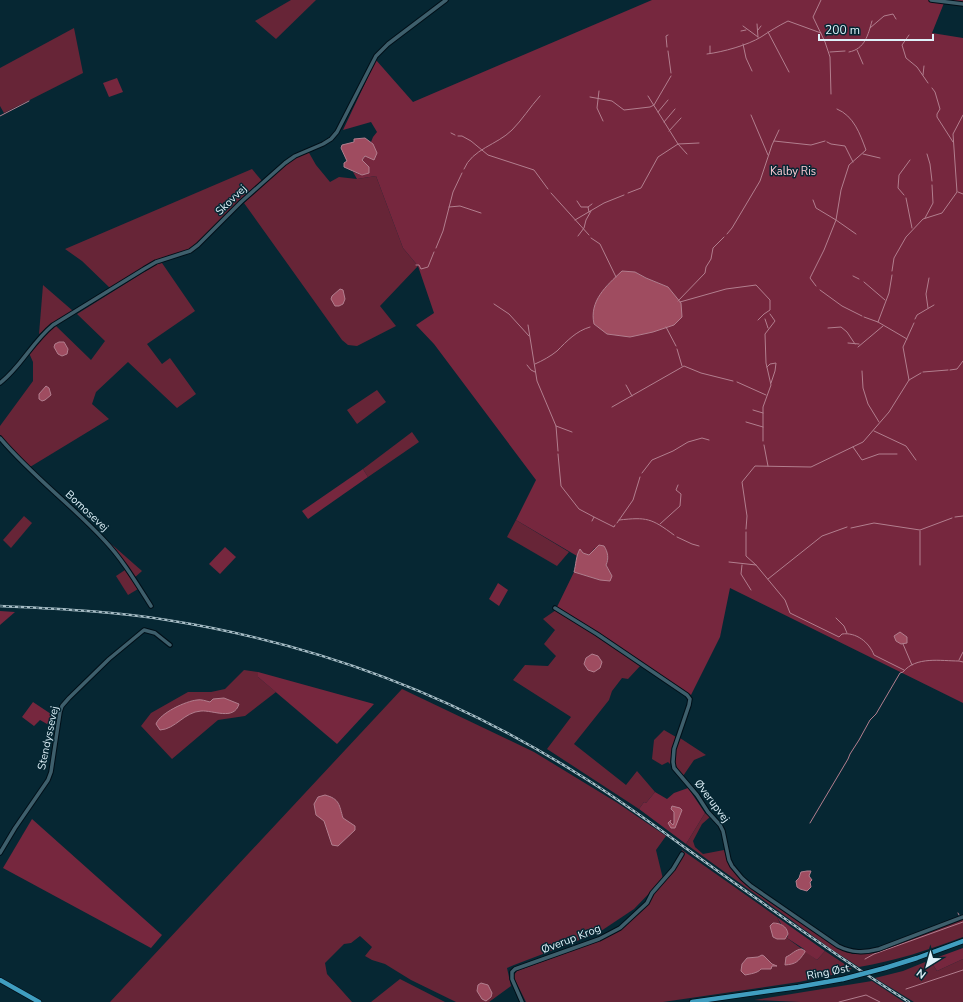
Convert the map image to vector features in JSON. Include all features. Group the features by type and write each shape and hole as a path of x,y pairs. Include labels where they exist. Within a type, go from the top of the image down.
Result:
{"main road":[{"name":"Ring Øst","path":"692,1002 843,979 917,958 963,941"},
{"path":"0,980 39,1002"}],"street":[{"name":"Skovvej","path":"0,383 18,367 42,333 144,268 156,262 190,251 198,245 241,202 285,163 295,156 332,139 372,63 381,50 446,0"},
{"path":"931,0 963,4"},
{"name":"Bomosevej","path":"0,438 30,470 105,540 123,563 151,606"},
{"name":"Øverupvej","path":"555,608 597,634 687,695 690,699 672,757 674,768 697,795 708,812 720,826 723,831 729,860 737,873 751,886 838,946 852,952 868,952 879,949 963,917"},
{"name":"Stendyssevej","path":"0,854 18,823 48,780 51,772 60,712 65,702 109,659 144,630 155,633 170,645"},
{"name":"Øverup Krog","path":"522,1002 512,980 512,972 515,969 599,939 620,928 646,903 652,893 673,869 682,854"}],"shaded area":[{"path":"291,0 316,0 276,39 255,21"},
{"path":"74,28 83,73 4,113 0,106 0,68"},
{"path":"365,138 373,144 377,153 374,160 365,156 362,160 369,167 369,173 362,175 344,167 344,163 347,161 341,148 342,145 354,142 354,139"},
{"path":"308,151 316,165 330,182 339,177 357,179 376,176 403,248 418,266 380,306 396,326 357,346 348,345 342,340 244,203 287,163"},
{"path":"252,169 262,181 189,250 145,267 110,288 82,261 65,249"},
{"path":"162,263 195,311 147,344 162,364 170,358 196,394 177,408 128,362 96,392 92,404 109,419 30,467 0,436 0,426 33,381 33,362 29,353 44,334 56,326 91,360 105,341 77,314 157,264"},
{"path":"622,271 635,272 668,287 681,303 682,317 674,325 653,332 630,337 607,334 594,324 594,308 600,294"},
{"path":"43,285 73,311 39,334"},
{"path":"340,289 343,290 345,299 343,304 335,306 331,299 332,296"},
{"path":"64,342 68,349 67,354 62,356 58,354 54,347 55,344"},
{"path":"46,386 49,388 51,395 42,401 39,399 39,394"},
{"path":"377,390 386,402 357,424 347,410"},
{"path":"412,432 419,442 368,477 363,469"},
{"path":"24,516 32,523 11,548 3,540"},
{"path":"516,520 569,552 557,566 507,537"},
{"path":"101,535 142,571 134,578"},
{"path":"599,545 604,546 607,553 608,560 606,565 612,576 610,581 600,580 574,572 580,549 583,553 589,555"},
{"path":"125,570 138,589 128,595 116,576"},
{"path":"556,610 641,665 628,679 622,678 612,691 609,700 574,744 626,785 637,771 655,792 639,809 547,749 571,717 513,680 525,665 548,666 556,656 544,644 555,630 543,619"},
{"path":"900,632 907,637 907,643 901,644 896,641 894,636"},
{"path":"592,654 598,656 602,662 600,668 594,672 588,670 584,664 586,658"},
{"path":"244,670 258,672 258,677 276,692 245,716 218,720 172,759 141,726 151,713 188,692 211,692 225,689"},
{"path":"402,689 534,752 616,802 666,836 656,850 663,879 634,909 598,933 507,968 511,986 489,1002 456,1002 411,980 385,964 365,956 372,947 360,936 351,943 344,944 325,963 327,974 352,1002 110,1002"},
{"path":"224,698 239,704 233,712 223,714 206,711 195,712 171,727 160,730 156,724 158,720 174,708 192,701 204,700 210,702 213,699"},
{"path":"664,730 676,737 672,749 670,764 668,762 662,765 652,759 654,740"},
{"path":"680,738 706,755 694,760 683,776 676,766 674,758"},
{"path":"325,795 334,798 340,806 343,818 355,826 355,830 338,846 332,845 324,821 316,815 314,804 318,797"},
{"path":"672,806 682,810 675,828 671,828 668,823 671,820 670,822 673,825 674,823 674,812 671,809"},
{"path":"705,813 710,817 702,824 693,841 695,847 703,854 724,850 728,862 741,879 838,948 853,954 871,953 963,919 963,937 912,955 859,967 831,949 686,844"},
{"path":"682,850 777,917 787,938 817,960 825,951 852,969 837,974 799,982 663,1002 526,1002 513,976 517,971 593,943 621,929 633,918 674,870"},
{"path":"811,871 809,876 812,880 810,882 811,887 807,891 797,887 796,881 801,872"},
{"path":"773,923 781,924 785,927 788,934 785,939 777,939 773,937 770,926"},
{"path":"802,949 805,952 798,960 792,964 785,965 786,957"},
{"path":"762,955 772,964 777,966 772,966 771,969 761,969 745,975 741,971 742,964 747,958"},
{"path":"963,959 963,1002 914,1002 875,978 903,971 930,960 937,971"},
{"path":"400,979 445,1002 371,1002"},
{"path":"872,981 904,1002 800,1002 754,1000"},
{"path":"481,983 488,985 492,993 491,997 486,1001 482,999 477,991 478,985"}],"green space":[{"name":"Kalby Ris","path":"652,0 963,0 963,5 944,3 932,33 963,38 963,703 730,588 720,637 691,695 557,607 574,572 600,580 612,576 606,565 608,560 606,550 595,548 589,555 578,552 577,556 516,520 536,480 434,344 416,325 434,313 418,266 403,248 376,176 357,179 353,172 362,175 369,167 362,160 365,156 373,159 373,144 371,142 377,132 371,122 343,130 376,60 413,102","holes":["635,272 668,287 607,285"]},
{"path":"117,78 123,92 109,97 103,83"},
{"path":"363,469 368,477 308,519 302,511"},
{"path":"225,547 236,557 220,574 209,564"},
{"path":"498,583 508,590 499,606 489,599"},
{"path":"0,611 15,612 0,625"},
{"path":"258,672 374,704 337,744 258,677"},
{"path":"33,702 54,716 47,724 40,720 34,726 22,717"},
{"path":"688,788 705,813 686,844 639,809 655,792 667,799 674,793"},
{"path":"32,819 162,935 151,948 3,868"},
{"path":"777,917 825,951 817,960 805,952 804,949 787,938 788,934"},
{"path":"963,948 963,959 937,971 930,960"}],"waterway":[{"path":"821,0 813,17 825,42 830,57 831,94"},
{"path":"870,28 884,16 893,14 896,19"},
{"path":"707,54 728,50 749,43 788,21 821,33"},
{"path":"849,52 859,48 865,41 872,21"},
{"path":"757,24 758,37"},
{"path":"743,26 758,37"},
{"path":"758,30 761,26"},
{"path":"741,31 746,30"},
{"path":"768,32 789,72"},
{"path":"667,47 666,36 668,35"},
{"path":"909,35 902,45 906,58 917,67 928,83"},
{"path":"743,44 746,58 752,71"},
{"path":"710,46 710,53"},
{"path":"857,50 863,64"},
{"path":"668,51 671,73"},
{"path":"830,52 845,51"},
{"path":"923,75 924,66"},
{"path":"590,97 612,101 624,110 650,107 654,105 671,76"},
{"path":"932,88 935,92 940,109 937,117 953,142"},
{"path":"599,91 597,108 603,121"},
{"path":"464,169 468,162 479,152 512,130 540,96"},
{"path":"648,96 678,144 687,154"},
{"path":"658,112 668,100"},
{"path":"0,116 29,101"},
{"path":"664,122 675,109"},
{"path":"816,286 810,278 824,250 836,220 841,190 849,165 866,150 856,126 848,116 837,109"},
{"path":"751,115 768,155"},
{"path":"892,271 894,258 906,237 923,219 942,213 957,192 953,134 963,115"},
{"path":"669,131 681,118"},
{"path":"727,234 760,181 772,145 779,130"},
{"path":"451,133 455,135"},
{"path":"458,136 462,136 471,141 488,155 534,170 548,189"},
{"path":"774,141 811,145 825,141"},
{"path":"827,142 845,146 853,162"},
{"path":"628,193 641,188 658,157 678,144 699,143"},
{"path":"863,154 880,158"},
{"path":"927,154 932,181"},
{"path":"904,195 898,188 899,175 910,160"},
{"path":"436,248 443,231 453,192 462,173"},
{"path":"925,218 933,203 932,185"},
{"path":"958,192 963,194"},
{"path":"551,193 589,235"},
{"path":"575,220 604,203 624,195"},
{"path":"906,198 912,228"},
{"path":"813,200 816,208 856,234"},
{"path":"577,201 581,207 588,207"},
{"path":"589,212 588,207 592,204"},
{"path":"449,207 460,206 481,213"},
{"path":"578,236 584,228 591,211"},
{"path":"678,301 705,273 706,267 711,259 713,248 724,237"},
{"path":"591,238 600,244 616,277"},
{"path":"416,265 419,265 421,269 428,267 434,252"},
{"path":"878,322 889,293 892,275"},
{"path":"853,276 859,279"},
{"path":"928,308 926,294 929,278"},
{"path":"864,282 885,300"},
{"path":"680,302 726,289 756,285 770,300 770,310 758,320"},
{"path":"820,290 842,306 862,316"},
{"path":"494,304 509,314 529,336"},
{"path":"915,319 917,315 934,305"},
{"path":"763,441 763,407 771,385 766,363 765,334 775,321 770,314"},
{"path":"864,317 878,322 907,339"},
{"path":"765,319 768,328"},
{"path":"909,380 903,347 914,323"},
{"path":"528,325 537,381 556,426 558,451"},
{"path":"858,347 883,326"},
{"path":"535,364 555,353 576,334 590,327"},
{"path":"666,327 676,346"},
{"path":"828,328 841,327 847,332 855,344"},
{"path":"848,343 859,344"},
{"path":"677,349 682,366"},
{"path":"950,370 957,369 963,361"},
{"path":"767,367 770,364 776,363 771,383"},
{"path":"527,365 535,372"},
{"path":"612,407 684,366 701,373 733,381"},
{"path":"923,372 948,370"},
{"path":"862,371 863,388 868,404 879,422"},
{"path":"746,529 747,516 742,482 755,466 811,467 863,442 889,412 909,380 921,373"},
{"path":"737,382 766,395"},
{"path":"626,385 632,396"},
{"path":"753,410 763,413"},
{"path":"746,422 763,427"},
{"path":"556,426 572,432"},
{"path":"874,431 906,446 916,460"},
{"path":"642,473 652,460 673,451 688,442 702,438 709,440"},
{"path":"764,445 768,466"},
{"path":"853,447 862,460 879,454 897,454"},
{"path":"558,454 561,486 579,509 594,517"},
{"path":"617,523 633,500 640,477"},
{"path":"660,524 680,506 681,494 676,490 678,485"},
{"path":"955,517 963,516"},
{"path":"592,521 594,517 614,527 615,525"},
{"path":"851,528 874,523 920,530 952,518"},
{"path":"619,520 648,520 660,525 674,535"},
{"path":"768,579 822,536 847,527"},
{"path":"920,531 920,565"},
{"path":"746,532 746,556 756,565 785,600 790,613 839,637 842,634 857,636 869,646 874,655 904,670"},
{"path":"677,537 699,546"},
{"path":"729,562 756,565"},
{"path":"742,565 741,574 751,590"},
{"path":"836,618 844,626 847,633"},
{"path":"903,644 912,665"},
{"path":"959,660 963,652"},
{"path":"810,823 870,720 876,714 900,673 908,667 922,661 937,660 963,662"},
{"path":"865,959 874,954 963,922"},
{"path":"906,989 963,970"},
{"path":"839,1002 866,995 880,1002"}],"railway":[{"path":"0,606 126,614 221,630 328,658 380,676 432,697 482,720 530,746 592,783 633,810 769,908 909,1002"}]}
